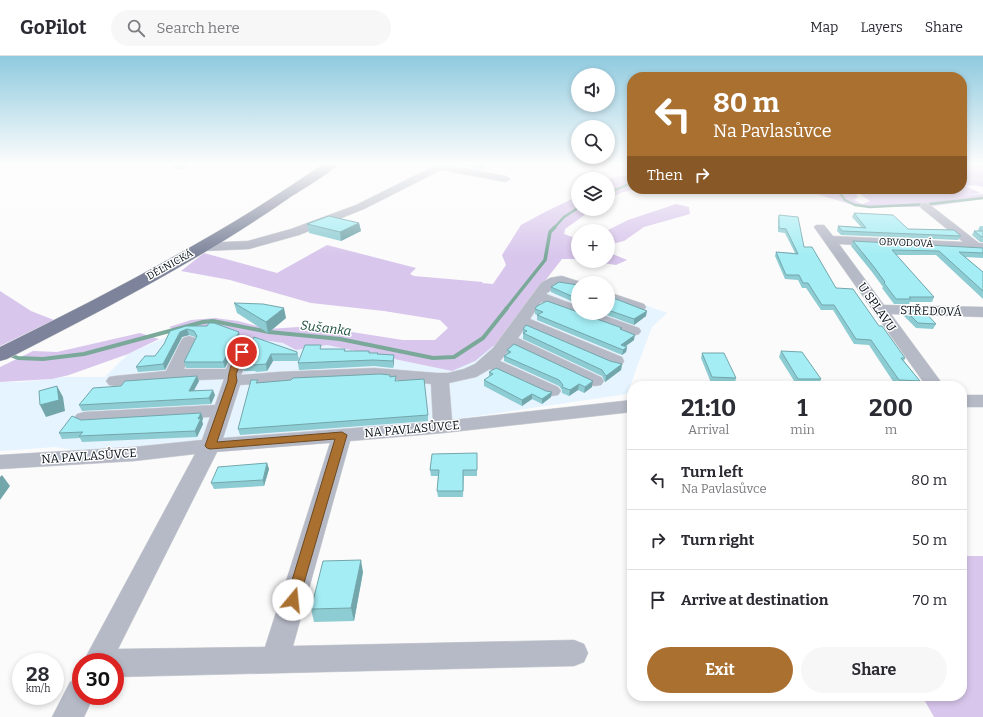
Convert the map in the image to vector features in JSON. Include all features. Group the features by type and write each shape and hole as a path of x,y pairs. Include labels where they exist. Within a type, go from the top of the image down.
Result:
{"main road":[{"name":"DĚLNICKÁ","path":"0,355 57,326 202,247 252,217 286,194"}],"street":[{"path":"202,247 248,245 295,232 360,207 387,194"},
{"path":"925,206 979,247"},
{"name":"U SPLAVU","path":"820,227 931,381"},
{"name":"OBVODOVÁ","path":"830,240 979,247"},
{"path":"115,381 173,375 214,373 232,378 381,373 440,380 456,378 472,372 488,362 510,340 545,286 553,281 571,283"},
{"path":"538,296 571,308"},
{"path":"615,298 639,307"},
{"name":"STŘEDOVÁ","path":"879,309 983,312"},
{"path":"601,320 633,332"},
{"path":"521,321 616,360"},
{"path":"510,340 595,381"},
{"path":"173,375 189,341"},
{"path":"102,653 210,446 232,378 247,342"},
{"path":"488,362 552,391"},
{"path":"440,380 443,427"},
{"path":"967,401 983,401"},
{"name":"NA PAVLASŮVCE","path":"0,462 134,454 210,446 443,427 627,407"},
{"path":"84,418 222,411"},
{"path":"275,660 342,435"},
{"path":"124,663 574,653"},
{"path":"68,717 74,705"}],"shaded area":[{"path":"816,194 856,194 858,197 854,200 862,204 870,201 860,194 983,194 983,199 927,207 878,207 856,206"},
{"path":"571,199 571,216 583,216 565,229 564,234 571,236 571,259 562,259 497,343 475,361 452,371 327,345 296,350 283,343 234,336 184,333 169,327 191,320 215,318 238,321 268,329 313,326 403,340 435,340 448,328 440,320 384,311 311,303 230,280 181,271 204,253 277,273 327,245 416,268 410,274 414,276 483,282 482,283 493,284 506,265 502,255 521,225"},
{"path":"676,204 689,207 690,214 644,227 624,241 615,243 615,226 628,220"},
{"path":"615,255 627,260 616,265"},
{"path":"559,275 571,279 571,320 615,320 615,294 667,313 652,327 632,381 627,381 627,394 431,423 85,452 55,447 0,451 0,382 21,382 62,377 105,377 128,354 182,330 213,328 283,343 296,350 327,345 452,371 541,285"},
{"path":"0,291 31,311 54,320 0,346"},
{"path":"140,333 159,339 128,354 69,375 52,379 0,382 0,367 33,351 57,352"},
{"path":"967,556 983,556 983,717 934,717 925,701 967,701"}],"building":[{"path":"854,213 893,215 908,229 954,230 961,236 842,231 838,226 866,228"},
{"path":"779,215 798,217 804,247 812,247 836,288 853,289 879,326 882,326 905,358 901,358 920,381 899,380 871,340 856,339 834,305 822,305 808,283 803,283 799,275 786,275 776,252 798,254 786,229 779,228"},
{"path":"329,216 359,223 340,232 307,224"},
{"path":"974,231 983,231 983,237 982,237"},
{"path":"853,241 983,248 983,253 959,252 983,272 983,291 939,251 892,250 934,297 909,297 911,299 896,299 874,267"},
{"path":"559,282 571,284 571,296 551,287"},
{"path":"615,299 647,311 634,319 615,312"},
{"path":"547,301 571,310 571,320 600,320 622,328 620,329 635,335 621,345 627,347 623,350 537,315 543,312 535,309 537,306"},
{"path":"234,303 263,304 284,308 266,322"},
{"path":"906,311 924,311 936,324 918,323"},
{"path":"209,323 214,323 239,332 223,362 184,362 197,336 194,331 187,329 180,332 163,364 136,367 145,356 155,356 164,344 170,331 186,326 207,326"},
{"path":"526,325 610,361 622,364 606,376 602,370 523,333 527,331 523,329"},
{"path":"254,337 297,352 297,354 271,354 266,364 242,364"},
{"path":"514,344 593,381 585,387 579,384 570,390 562,387 563,385 559,380 504,356 511,352 507,350"},
{"path":"305,345 321,345 320,349 345,349 344,351 369,351 369,353 394,355 393,361 373,360 298,363"},
{"path":"781,351 802,352 821,379 798,379"},
{"path":"702,353 724,353 736,378 712,377"},
{"path":"496,368 546,391 552,392 542,399 532,394 522,400 484,380 493,374 489,372"},
{"path":"380,374 390,375 390,377 396,376 395,381 424,379 428,415 238,429 251,380 258,380 256,383 291,380 293,378"},
{"path":"197,376 189,391 213,390 209,398 79,405 93,388 121,386 125,381"},
{"path":"57,386 59,400 40,405 39,391"},
{"path":"201,413 198,419 201,418 195,431 79,436 83,432 59,433 72,416 81,420"},
{"path":"477,453 477,470 463,470 463,491 437,491 439,470 430,470 432,454"},
{"path":"267,463 263,480 211,483 218,467"},
{"path":"361,560 351,608 311,609 323,561"}],"waterway":[{"path":"841,194 845,200 855,205 870,207 929,204 983,198"},
{"name":"Sušanka","path":"554,228 564,217 571,212"},
{"name":"Sušanka","path":"506,309 545,260 550,232 554,228"},
{"name":"Sušanka","path":"0,351 18,358 43,359 84,354 203,322 213,321 269,332 340,339 433,358 454,357 483,338 507,308"}],"route":[{"path":"242,352 232,374 232,381 210,446 342,435 293,600"}]}
